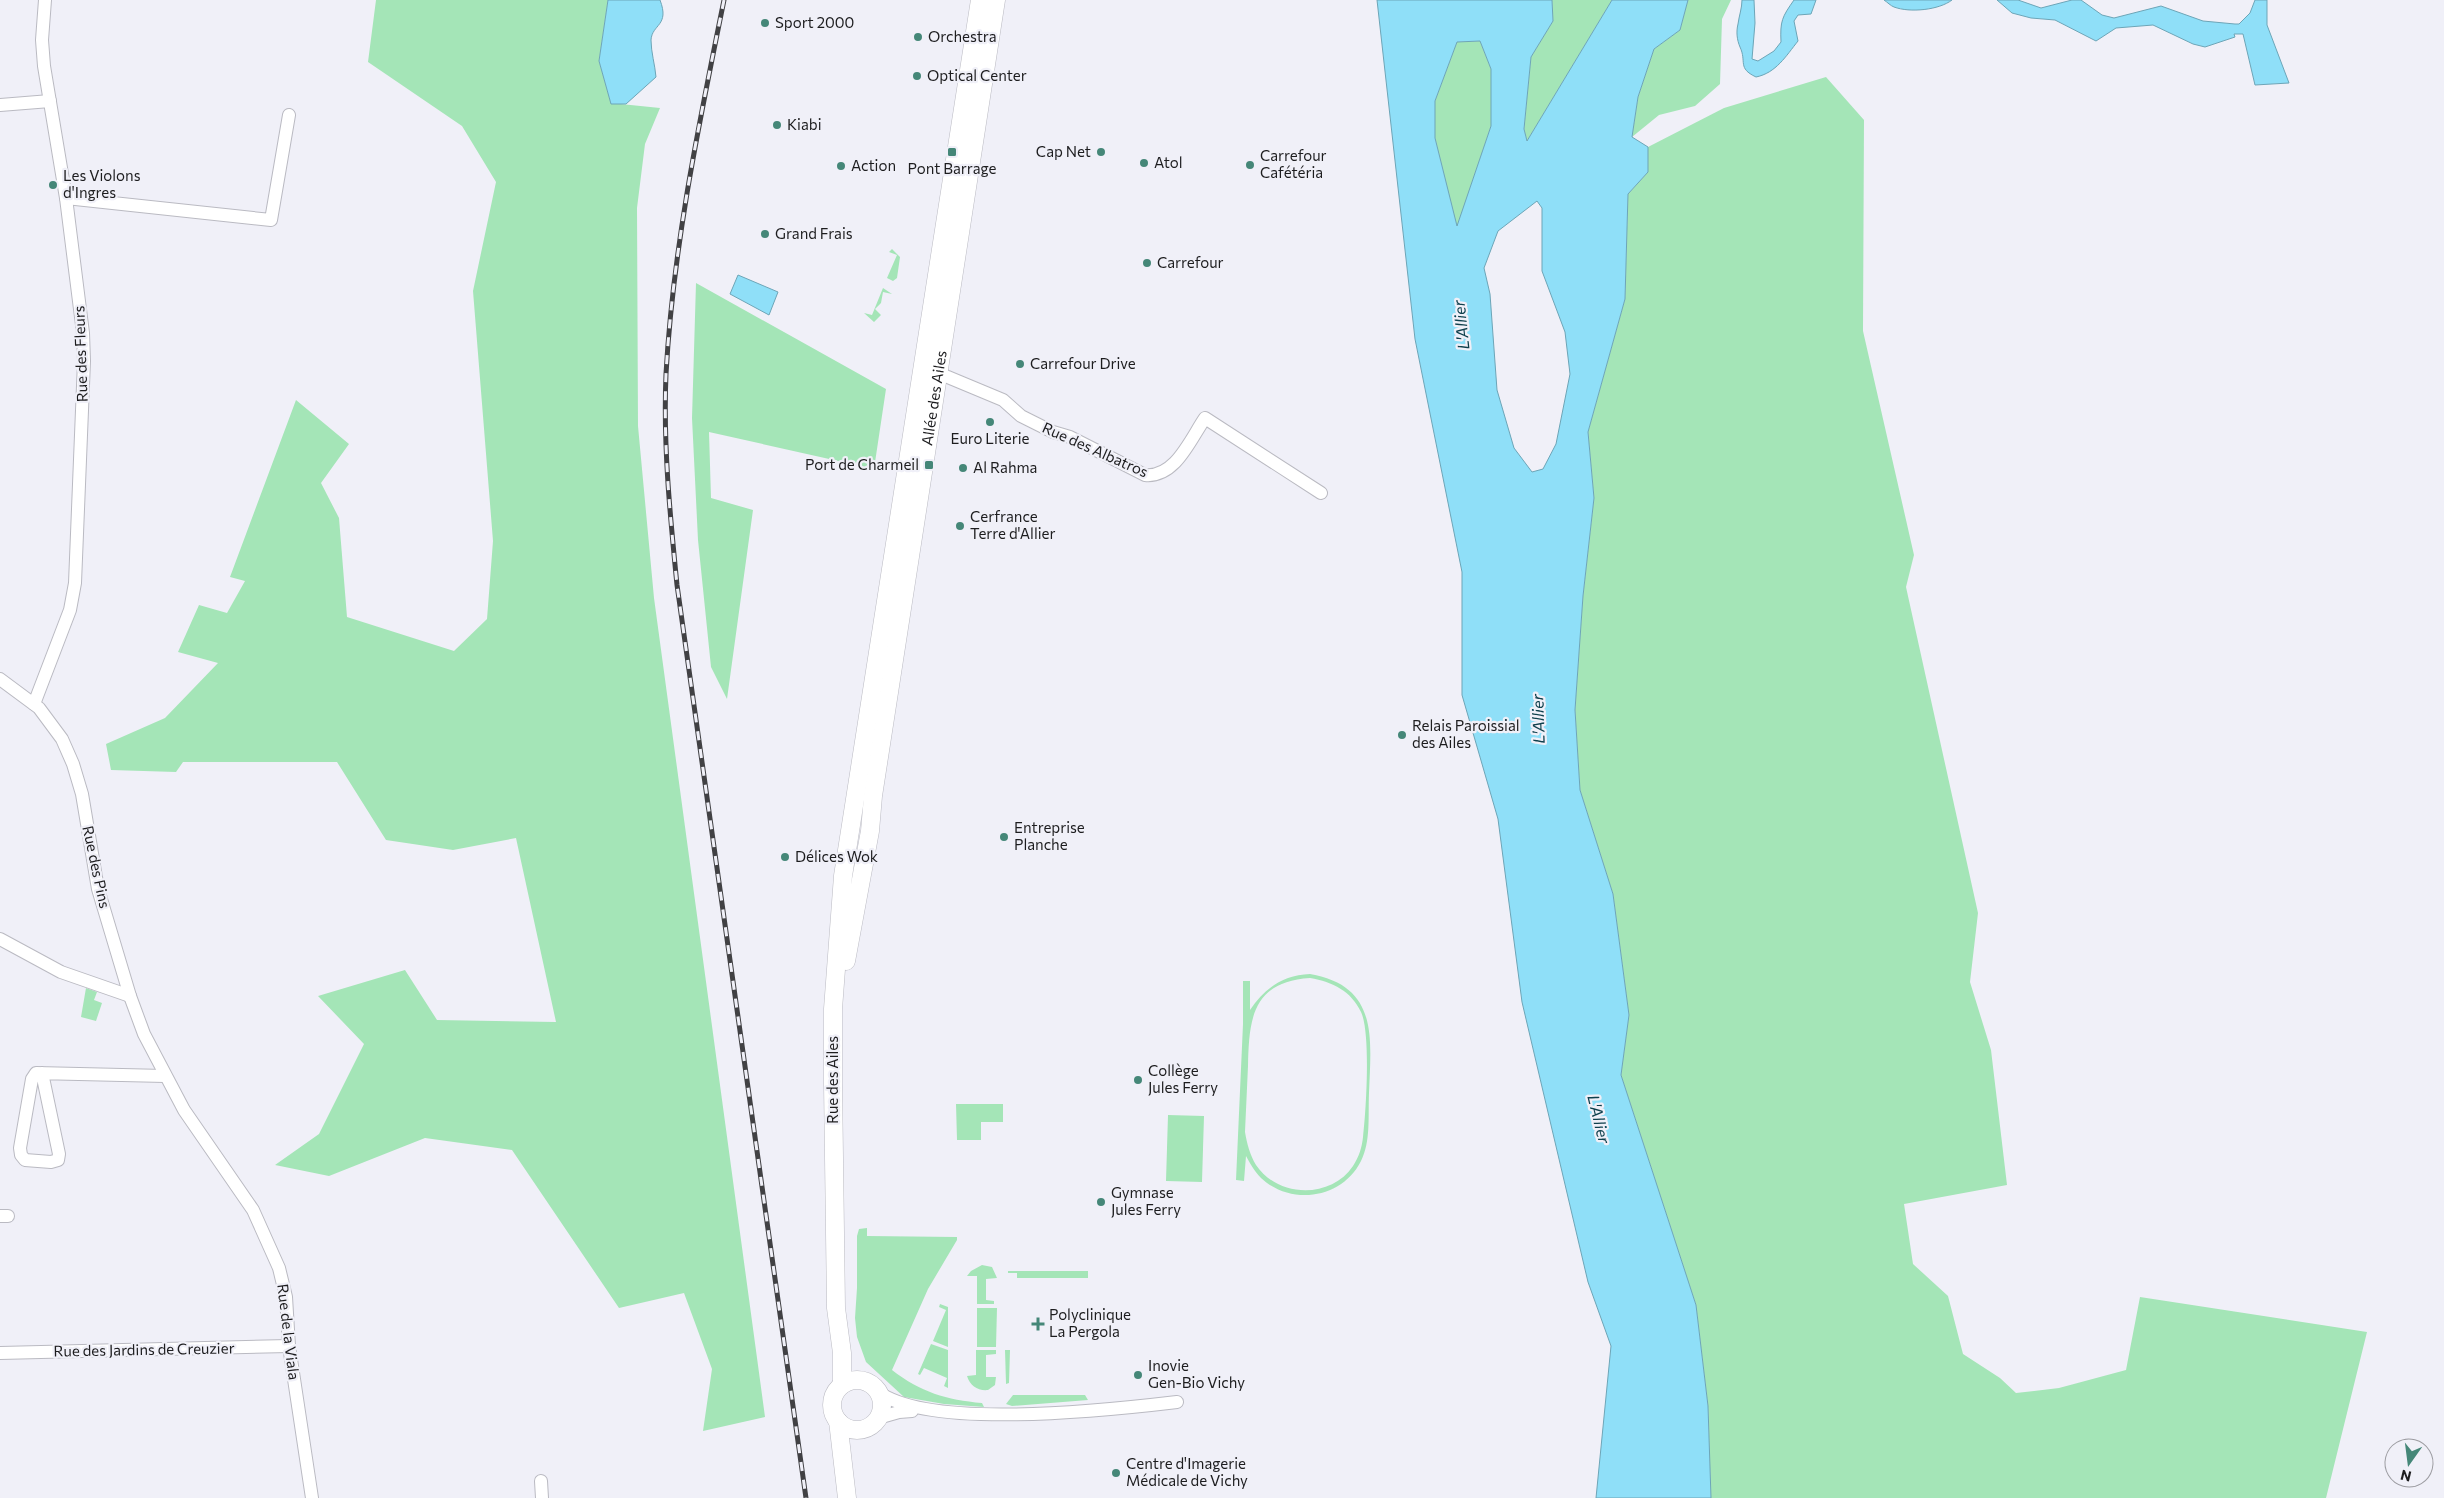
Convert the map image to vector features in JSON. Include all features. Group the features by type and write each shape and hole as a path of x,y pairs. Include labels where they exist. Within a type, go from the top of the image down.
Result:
{"main road":[{"name":"Allée des Ailes","path":"859,775 980,0"},
{"name":"Allée des Ailes","path":"873,796 996,0"},
{"name":"Rue des Ailes","path":"848,1383 842,1353 836,1298 833,1009 843,876 859,775"},
{"name":"Rue des Ailes","path":"848,1383 849,1353 844,1308 840,1009 849,940 870,831 873,796"},
{"path":"848,1383 868,1383 878,1392 882,1405 878,1418 866,1428 850,1429 838,1421 834,1415 833,1399 848,1383"},
{"path":"838,1421 847,1494"},
{"path":"847,1494 850,1452 858,1430"}],"street":[{"name":"Rue des Fleurs","path":"34,704 70,610 75,583 84,361 83,333 66,198 42,40 45,0"},
{"path":"0,105 50,101"},
{"path":"66,198 271,220 289,115"},
{"name":"Rue des Albatros","path":"922,366 1003,400 1021,416 1053,432 1070,437 1146,475 1156,476 1170,470 1205,418 1322,493"},
{"name":"Rue des Pins","path":"0,679 34,704 62,739 73,764 82,794 98,889 130,996 144,1034 165,1076"},
{"path":"0,939 61,972 130,996"},
{"path":"42,1073 59,1154 58,1160 51,1162 26,1160 21,1155 20,1148 32,1079 36,1073 42,1073 165,1076"},
{"name":"Rue de la Viala","path":"165,1076 184,1110 253,1210 279,1268 286,1297 289,1346 312,1498"},
{"name":"Rue des Jardins de Creuzier","path":"0,1353 289,1346"},
{"path":"878,1392 900,1404 927,1410 962,1413 1094,1410 1177,1402"},
{"path":"878,1418 899,1412 927,1410"},
{"path":"541,1481 542,1498"}],"green space":[{"path":"376,0 608,0 599,61 611,103 660,108 645,144 637,208 638,426 654,598 765,1417 703,1431 712,1369 684,1293 619,1308 512,1150 425,1138 329,1176 275,1165 319,1134 364,1044 318,996 405,970 437,1020 556,1022 516,838 453,850 386,840 337,762 183,762 176,772 111,770 106,744 165,718 218,663 178,652 199,605 227,613 245,581 230,577 296,400 349,444 321,483 339,518 347,617 454,651 487,619 493,541 473,291 496,182 462,126 368,62"},
{"path":"1552,0 1612,0 1527,141 1524,129 1531,57 1553,21"},
{"path":"1688,0 1731,0 1722,19 1720,84 1695,106 1659,115 1632,137 1638,97 1654,49 1680,30"},
{"path":"1480,41 1491,69 1491,126 1457,227 1435,138 1435,101 1457,42"},
{"path":"1826,77 1864,120 1863,331 1914,555 1906,587 1978,913 1970,982 1991,1050 2007,1185 1904,1204 1913,1264 1948,1296 1963,1354 2000,1378 2016,1393 2059,1388 2126,1370 2140,1297 2367,1332 2326,1498 1711,1498 1708,1406 1696,1305 1621,1075 1629,1015 1613,894 1580,790 1575,710 1583,596 1594,498 1588,432 1625,299 1628,194 1648,172 1648,147 1724,108"},
{"path":"892,249 900,257 897,278 893,281 887,278 897,255 889,252"},
{"path":"696,283 886,389 874,469 709,432 711,498 753,510 727,699 711,667 698,540 692,418"},
{"path":"883,288 892,294 883,292 881,303 875,309 881,315 874,322 864,313 872,315"},
{"path":"1310,974 1332,980 1349,990 1360,1002 1366,1017 1370,1053 1368,1137 1361,1161 1342,1184 1315,1194 1301,1195 1273,1187 1261,1178 1246,1156 1244,1181 1236,1180 1243,1024 1243,981 1250,981 1250,1010 1268,989 1283,980","holes":["1310,978 1334,985 1347,993 1357,1005 1364,1022 1367,1073 1364,1125 1359,1156 1343,1177 1332,1184 1318,1189 1304,1190 1291,1189 1277,1184 1266,1176 1256,1165 1250,1153 1245,1132 1250,1033 1258,1006 1265,995 1276,987 1291,981"]},
{"path":"86,988 97,992 94,1000 102,1003 96,1021 81,1017"},
{"path":"956,1104 1003,1104 1003,1122 981,1122 981,1140 957,1140"},
{"path":"1168,1115 1204,1116 1202,1182 1166,1181"},
{"path":"867,1228 867,1236 957,1237 928,1289 892,1370 902,1378 934,1394 957,1400 982,1403 984,1407 944,1404 904,1397 866,1362 857,1337 855,1318 857,1236 859,1229"},
{"path":"982,1265 992,1267 997,1278 986,1279 986,1300 994,1301 994,1304 977,1304 977,1276 967,1276 971,1271"},
{"path":"1008,1271 1088,1271 1088,1278 1017,1278 1017,1273 1008,1273"},
{"path":"940,1304 948,1307 948,1347 933,1341 946,1310 939,1307"},
{"path":"977,1308 997,1308 996,1347 977,1347"},
{"path":"931,1344 948,1350 948,1388 944,1386 947,1378 924,1368 920,1375 918,1374"},
{"path":"976,1350 996,1350 996,1354 986,1355 986,1377 996,1377 995,1385 988,1390 981,1390 975,1387 970,1383 967,1376 976,1375"},
{"path":"1005,1350 1010,1350 1009,1383 1006,1384"},
{"path":"1013,1395 1085,1395 1088,1400 1012,1406 1006,1404"}],"water":[{"path":"608,0 660,0 663,9 662,20 654,31 651,40 656,77 626,104 611,104 599,61"},
{"name":"L'Allier","path":"1377,0 1552,0 1553,21 1531,57 1524,129 1527,141 1612,0 1688,0 1680,30 1654,49 1638,97 1632,137 1648,147 1648,172 1628,194 1625,299 1588,432 1594,498 1583,596 1575,710 1580,790 1613,894 1629,1015 1621,1075 1696,1305 1708,1406 1711,1498 1596,1498 1611,1346 1588,1282 1522,1002 1498,819 1462,695 1462,572 1415,339","holes":["1480,41 1491,69 1491,126 1457,226 1435,138 1435,101 1457,42","1537,201 1542,208 1542,271 1565,332 1570,374 1556,444 1543,469 1532,472 1514,448 1497,390 1490,294 1484,268 1498,231"]},
{"path":"1742,0 1754,0 1755,23 1752,59 1758,61 1774,51 1781,42 1783,20 1794,0 1816,0 1811,14 1798,15 1794,21 1798,41 1775,68 1756,77 1744,68 1738,39 1737,27"},
{"path":"1884,0 1952,0 1940,6 1924,10 1908,10 1894,7"},
{"path":"1997,0 2018,0 2041,8 2072,0 2081,0 2102,15 2114,18 2161,6 2203,21 2239,24 2250,13 2255,0 2267,0 2267,25 2289,83 2255,85 2243,34 2234,34 2235,37 2205,47 2193,44 2153,25 2116,28 2096,41 2055,20 2031,18 2012,13"},
{"path":"738,275 778,292 769,315 730,294"}],"railway":[{"path":"724,0 688,186 674,279 666,374 665,427 677,585 806,1498"}],"place":[{"name":"Sport 2000","path":"765,23"},
{"name":"Orchestra","path":"918,37"},
{"name":"Optical Center","path":"917,76"},
{"name":"Kiabi","path":"777,125"},
{"name":"Pont Barrage","path":"952,152"},
{"name":"Cap Net","path":"1101,152"},
{"name":"Atol","path":"1144,163"},
{"name":"Carrefour Cafétéria","path":"1250,165"},
{"name":"Action","path":"841,166"},
{"name":"Les Violons d'Ingres","path":"53,185"},
{"name":"Grand Frais","path":"765,234"},
{"name":"Carrefour","path":"1147,263"},
{"name":"Carrefour Drive","path":"1020,364"},
{"name":"Euro Literie","path":"990,422"},
{"name":"Port de Charmeil","path":"929,465"},
{"name":"Al Rahma","path":"963,468"},
{"name":"Cerfrance Terre d'Allier","path":"960,526"},
{"name":"Relais Paroissial des Ailes","path":"1402,735"},
{"name":"Entreprise Planche","path":"1004,837"},
{"name":"Délices Wok","path":"785,857"},
{"name":"Collège Jules Ferry","path":"1138,1080"},
{"name":"Gymnase Jules Ferry","path":"1101,1202"},
{"name":"Polyclinique La Pergola","path":"1038,1324"},
{"name":"Inovie Gen-Bio Vichy","path":"1138,1375"},
{"name":"Centre d'Imagerie Médicale de Vichy","path":"1116,1473"}]}
